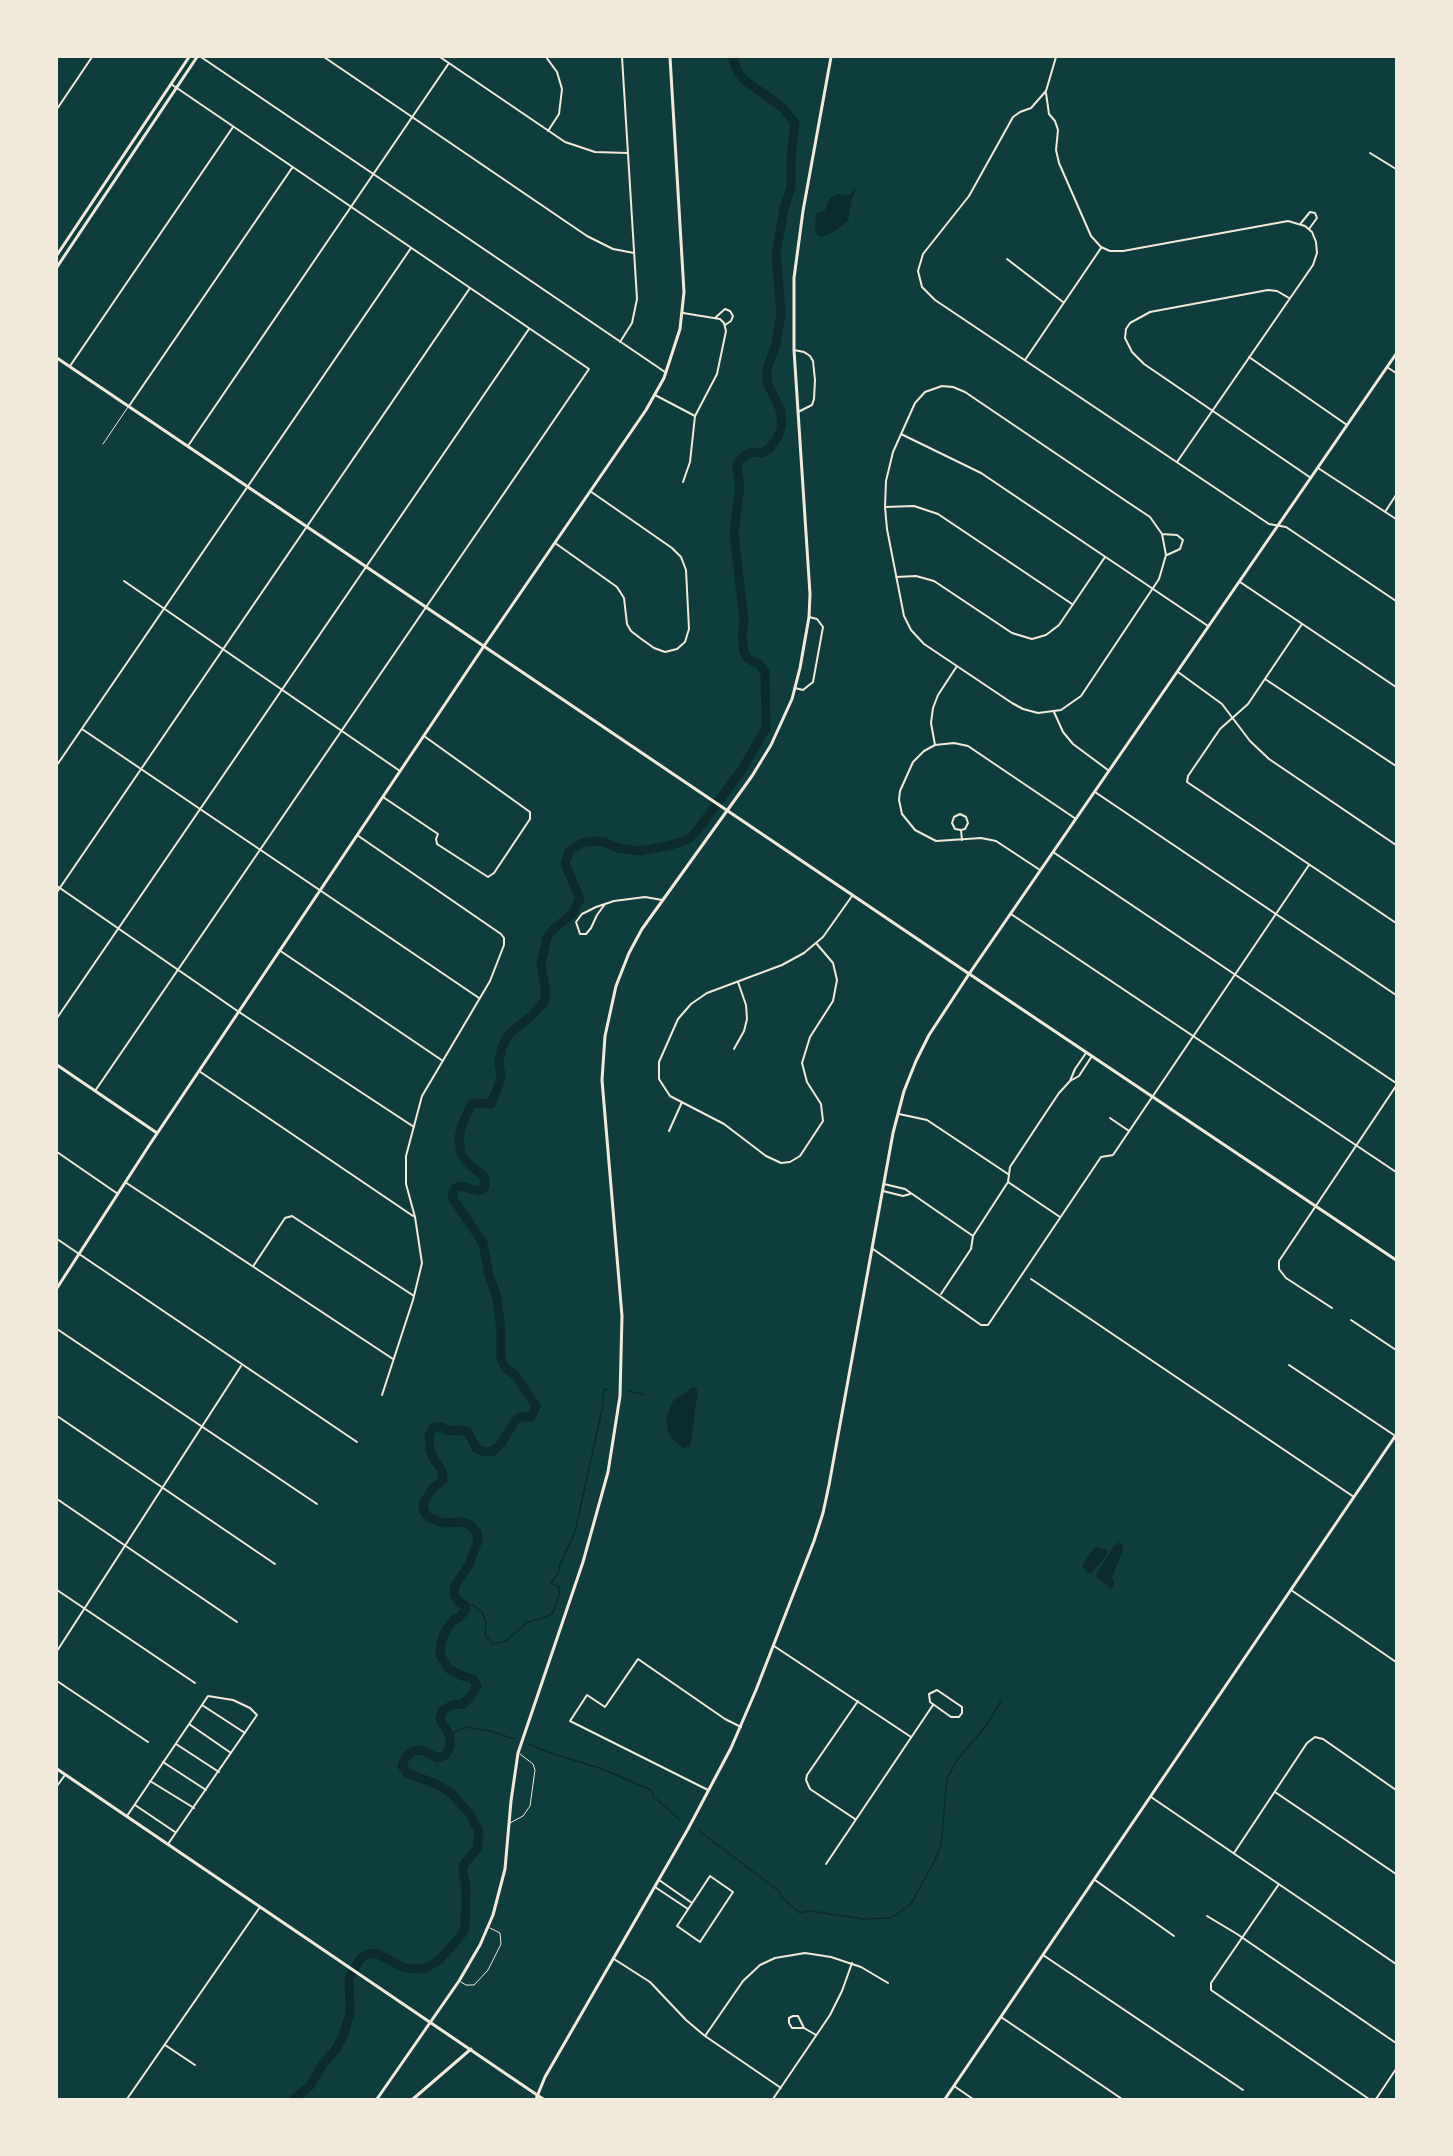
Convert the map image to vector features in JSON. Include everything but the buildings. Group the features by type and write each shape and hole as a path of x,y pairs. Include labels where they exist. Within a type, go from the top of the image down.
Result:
{"street":[{"path":"57,110 92,57"},
{"path":"57,255 189,57"},
{"path":"57,267 199,57 666,373"},
{"path":"324,57 587,237 614,249 634,253"},
{"path":"440,57 565,142 585,150 628,153"},
{"path":"546,57 557,72 562,89 559,114 548,131"},
{"path":"620,342 632,323 637,309 622,57"},
{"path":"57,1288 157,1133 655,394 666,373 676,343 682,313 683,255 670,57"},
{"path":"377,2099 459,1981 489,1926 503,1880 518,1752 583,1562 600,1507 611,1459 620,1396 622,1316 602,1080 609,1011 618,980 642,929 765,756 795,688 805,647 809,617 810,572 794,350 793,304 796,255 831,57"},
{"path":"1056,57 1046,91 1049,114 1058,130 1056,150 1059,163 1091,236 1101,247 1110,251 1123,251 1284,221 1301,223 1309,229 1316,242 1316,257 1177,462"},
{"path":"188,446 449,63"},
{"path":"95,1090 589,369 171,84"},
{"path":"1046,91 1031,108 1013,117 969,196 923,254 918,271 922,287 935,300 1269,524 1286,527 1396,601"},
{"path":"70,366 233,127"},
{"path":"1370,153 1396,169"},
{"path":"117,166 122,169"},
{"path":"129,406 292,167"},
{"path":"1301,223 1307,214 1315,213 1317,218 1309,229"},
{"path":"1025,360 1101,247"},
{"path":"57,765 411,248"},
{"path":"1007,259 1063,302"},
{"path":"57,892 58,887 142,769 470,288"},
{"path":"1290,298 1268,290 1150,312 1130,323 1125,335 1127,343 1137,358 1311,478"},
{"path":"716,317 725,309 730,311 733,316 731,321 725,325"},
{"path":"682,313 716,317 725,325 726,331 717,374 695,416 690,462 683,482"},
{"path":"57,1018 529,328"},
{"path":"794,350 810,356 813,361 815,380 812,405 798,412"},
{"path":"537,2097 550,2070 710,1791 741,1726 774,1646 823,1513 898,1114 915,1061 929,1035 969,974 1396,354"},
{"path":"1249,357 1347,425"},
{"path":"57,358 1396,1260"},
{"path":"1387,367 1396,373"},
{"path":"937,387 952,387 965,392 1150,517 1162,534 1166,555 1162,573 1081,696 1069,706 1054,712 1038,713 1023,709 924,644 911,630 902,611 885,507 889,469 901,434 918,399 925,392 937,387"},
{"path":"655,394 695,416"},
{"path":"901,434 981,473 1209,627"},
{"path":"1318,468 1396,519"},
{"path":"555,543 617,587 624,598 629,628 640,638 659,651 673,651 685,642 688,633 686,570 679,554 590,491"},
{"path":"1385,512 1396,495"},
{"path":"885,507 914,506 938,514 1073,604"},
{"path":"1162,534 1179,536 1184,540 1180,549 1166,555"},
{"path":"896,577 916,576 934,581 1012,633 1025,638 1039,638 1052,632 1106,556"},
{"path":"124,581 400,771"},
{"path":"1240,582 1396,687"},
{"path":"795,688 803,690 813,682 823,627 817,619 809,617"},
{"path":"1302,624 1248,704 1220,729 1188,776 1187,782 1396,924"},
{"path":"935,745 931,723 933,708 938,695 957,666"},
{"path":"1178,672 1217,699 1250,741 1269,759 1396,845"},
{"path":"1265,679 1396,766"},
{"path":"1054,712 1063,732 1073,744 1109,771"},
{"path":"82,729 480,998"},
{"path":"383,797 438,834 435,839 437,844 489,877 494,873 530,819 530,812 424,736"},
{"path":"1041,870 996,841 981,838 936,841 927,838 908,824 899,805 900,791 913,762 924,751 935,745 954,743 972,748 1076,819"},
{"path":"1095,792 1396,995"},
{"path":"960,814 966,817 968,823 965,829 961,830 955,829 952,823 954,817 960,814"},
{"path":"961,830 962,840"},
{"path":"357,835 504,938 504,945 492,976 422,1096 406,1156 405,1172 408,1196 415,1217 422,1256 414,1296 382,1395"},
{"path":"1053,852 1396,1084 1282,1254 1278,1266 1286,1278 1332,1308"},
{"path":"873,1249 981,1325 986,1325 1101,1157 1113,1155 1309,865"},
{"path":"58,887 239,1012 414,1127"},
{"path":"816,944 833,963 837,985 833,1001 810,1036 802,1063 804,1076 821,1104 824,1115 821,1126 803,1153 790,1162 781,1163 774,1161 724,1124 666,1092 658,1074 659,1062 683,1011 707,993 791,961 816,944 830,928 852,895"},
{"path":"605,904 586,934 580,934 576,922 582,914 605,904 645,897 662,900"},
{"path":"1011,914 1396,1172"},
{"path":"279,950 443,1061"},
{"path":"734,1049 744,1031 747,1019 746,1005 738,982"},
{"path":"940,1296 971,1249 973,1236 1008,1182 1012,1163 1070,1081 1086,1052"},
{"path":"1070,1081 1079,1076 1092,1056"},
{"path":"57,1065 157,1133"},
{"path":"199,1071 415,1217"},
{"path":"669,1131 682,1102"},
{"path":"898,1114 927,1120 1008,1174"},
{"path":"1110,1118 1129,1131"},
{"path":"57,1152 118,1194"},
{"path":"125,1182 393,1360"},
{"path":"1008,1182 1060,1217"},
{"path":"884,1184 905,1189 973,1236"},
{"path":"883,1191 903,1196 910,1194"},
{"path":"253,1266 285,1218 290,1215 414,1296"},
{"path":"57,1239 357,1442"},
{"path":"1031,1279 1354,1497"},
{"path":"1351,1320 1396,1350"},
{"path":"57,1329 317,1504"},
{"path":"57,1651 241,1365"},
{"path":"945,2099 1396,1436 1289,1365"},
{"path":"57,1416 275,1564"},
{"path":"57,1499 237,1622"},
{"path":"57,1590 195,1683"},
{"path":"1291,1590 1396,1662"},
{"path":"774,1646 911,1737"},
{"path":"710,1791 570,1721 587,1695 605,1707 638,1659 724,1719 741,1726"},
{"path":"57,1681 148,1742"},
{"path":"937,1690 960,1705 962,1713 959,1717 954,1718 933,1705 929,1701 929,1694 937,1690"},
{"path":"127,1816 208,1696 233,1700 250,1708 257,1715 168,1844"},
{"path":"855,1819 810,1789 806,1780 807,1774 858,1701"},
{"path":"202,1705 245,1733"},
{"path":"826,1864 933,1705"},
{"path":"189,1724 231,1753"},
{"path":"1234,1853 1308,1743 1315,1737 1396,1790"},
{"path":"176,1744 219,1772"},
{"path":"163,1762 206,1790"},
{"path":"57,1769 543,2099"},
{"path":"57,1786 65,1775"},
{"path":"150,1781 194,1808"},
{"path":"1275,1792 1396,1874"},
{"path":"1151,1797 1396,1964"},
{"path":"135,1805 176,1832"},
{"path":"710,1876 733,1892 700,1942 677,1926 692,1903 710,1876"},
{"path":"659,1880 692,1903"},
{"path":"1095,1880 1174,1936"},
{"path":"1279,1884 1210,1985 1212,1992 1369,2099"},
{"path":"655,1887 688,1909"},
{"path":"127,2099 260,1907"},
{"path":"1207,1916 1396,2043"},
{"path":"705,2036 743,1981 766,1962 786,1955 805,1953 831,1957 852,1964 888,1983"},
{"path":"1043,1955 1243,2090"},
{"path":"614,1959 650,1982 686,2020 705,2036 781,2088"},
{"path":"773,2099 838,2000 852,1964"},
{"path":"804,2028 792,2028 789,2018 798,2016 804,2028 816,2036"},
{"path":"1001,2017 1122,2099"},
{"path":"165,2045 195,2065"},
{"path":"413,2099 471,2049"},
{"path":"1376,2099 1396,2069"},
{"path":"954,2086 973,2099"}],"lane":[{"path":"102,444 129,406"},
{"path":"510,1823 523,1816 530,1806 535,1770 529,1760 518,1752"},
{"path":"459,1981 466,1985 474,1985 488,1970 501,1938 500,1933 489,1926"}],"water":[{"path":"857,186 852,198 848,221 830,234 821,237 817,235 816,213 825,210 830,198 837,194 850,195"},
{"path":"693,1387 697,1389 697,1397 691,1441 689,1447 683,1448 671,1438 666,1419 673,1401"},
{"path":"1120,1542 1123,1550 1112,1577 1114,1584 1111,1589 1096,1575 1113,1547"},
{"path":"1097,1547 1107,1550 1107,1554 1092,1573 1088,1573 1083,1564"}],"waterway":[{"path":"294,2099 310,2086 344,2034 350,2012 349,1978 361,1958 376,1953 404,1968 424,1969 439,1960 460,1937 465,1927 464,1864 477,1849 479,1832 470,1814 451,1793 436,1784 407,1773 402,1766 405,1758 413,1751 422,1750 437,1758 445,1755 450,1747 450,1736 440,1719 442,1711 452,1705 463,1704 477,1686 473,1679 449,1669 440,1655 445,1632 453,1620 466,1610 465,1605 460,1603 454,1595 455,1585 469,1565 478,1540 477,1532 470,1525 462,1522 443,1523 430,1518 424,1512 423,1504 433,1488 443,1480 442,1470 430,1450 429,1435 434,1427 441,1427 448,1431 468,1432 476,1448 484,1452 493,1451 501,1444 515,1421 520,1417 531,1417 536,1406 516,1376 505,1367 501,1359 501,1330 497,1298 489,1275 483,1243 452,1197 454,1189 460,1186 479,1191 484,1188 485,1183 485,1177 461,1154 459,1138 461,1127 471,1105 491,1104 500,1082 499,1063 502,1047 509,1034 544,1002 546,993 541,964 547,937 572,914 580,899 565,864 569,851 582,843 593,841 640,851 687,840 696,832 743,768 766,728 765,672 759,664 748,659 744,652 742,636 744,621 734,533 740,485 737,468 738,462 744,456 769,449 778,437 782,424 780,409 767,382 767,369 776,344 781,313 776,253 784,209 791,187 791,157 795,123 782,107 744,80 732,57"},
{"path":"465,1605 473,1605 482,1612 486,1622 485,1635 493,1644 506,1641 528,1622 553,1613 559,1596 559,1587 551,1583 558,1574 560,1564 575,1532 602,1410 604,1390 609,1389"},
{"path":"629,1391 645,1395"},
{"path":"699,1831 780,1892 782,1897 800,1913 811,1911 863,1919 891,1918 911,1904 935,1860 941,1845 947,1779 957,1760 986,1726 1001,1701"},
{"path":"449,1735 465,1727 491,1731 514,1739"},
{"path":"529,1744 602,1769 651,1790 654,1797 679,1819"}]}
